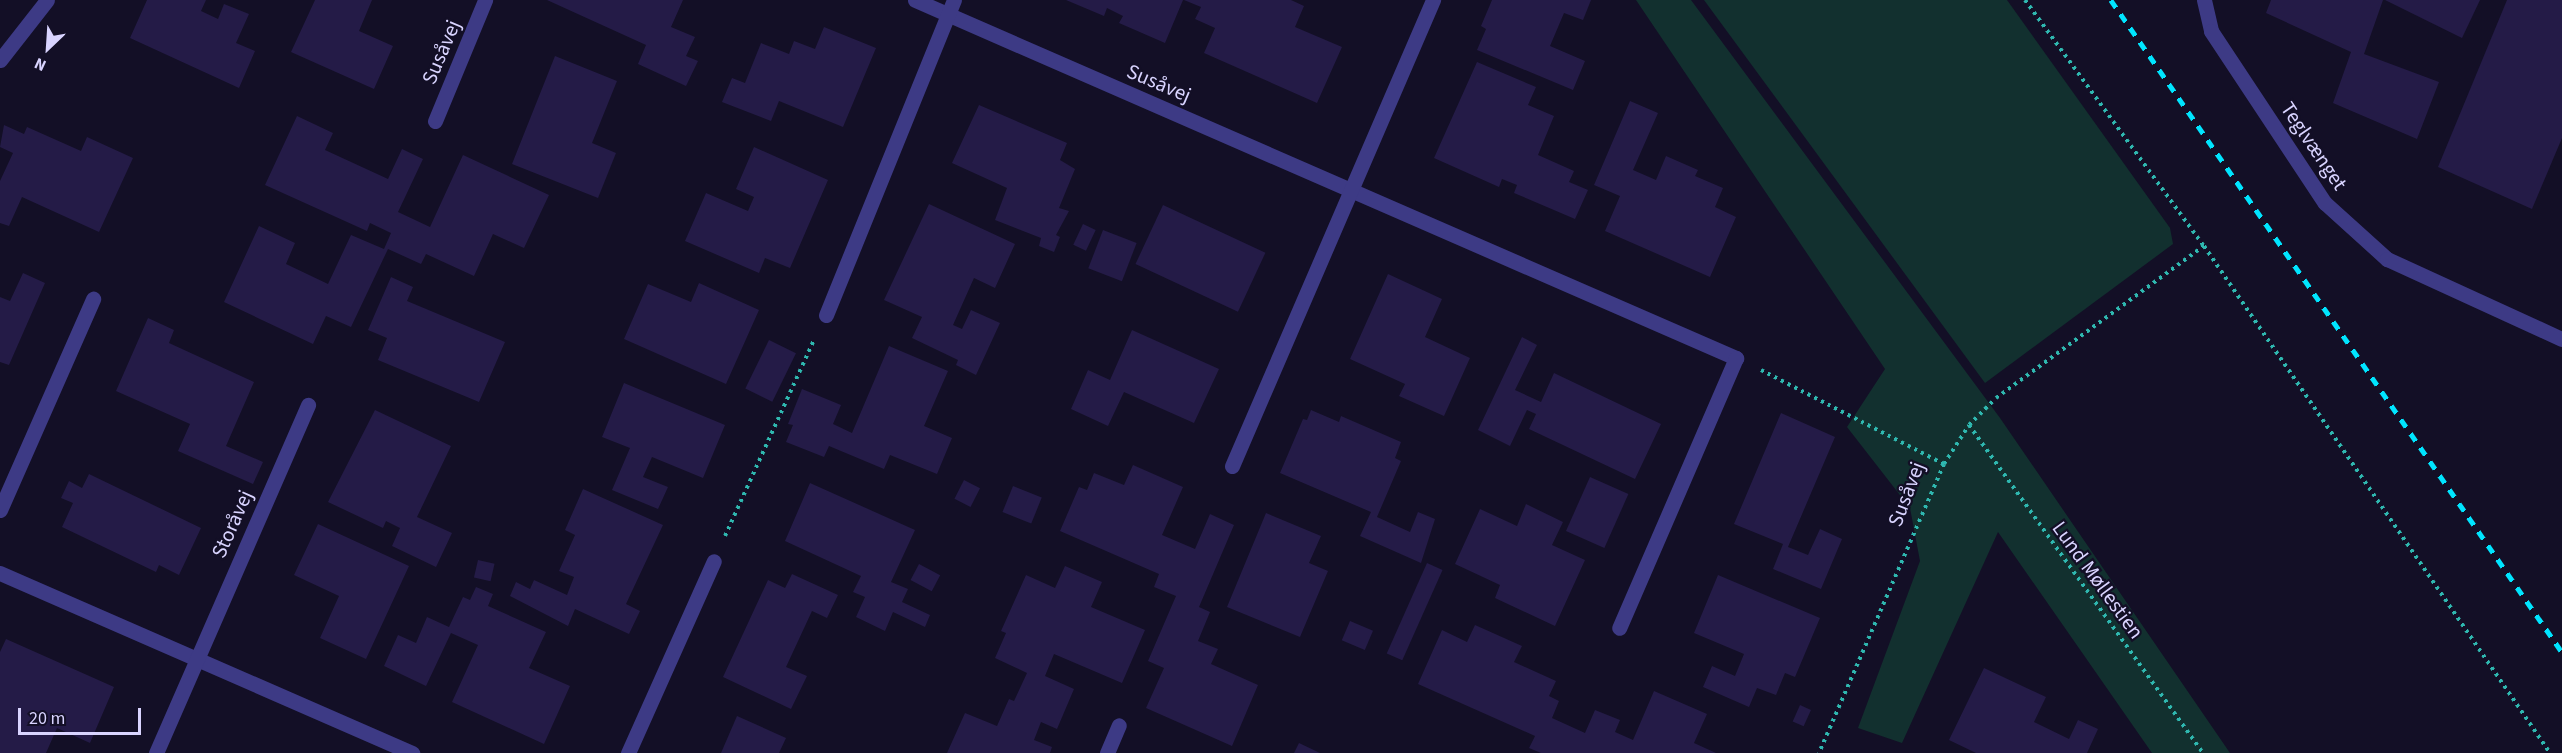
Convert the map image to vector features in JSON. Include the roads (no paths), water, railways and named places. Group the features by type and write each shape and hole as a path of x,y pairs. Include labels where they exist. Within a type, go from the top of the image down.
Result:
{"street":[{"path":"0,60 47,0"},
{"name":"Susåvej","path":"435,121 486,0"},
{"name":"Susåvej","path":"915,0 1736,358 1619,628"},
{"path":"826,315 954,0"},
{"path":"1232,466 1433,0"},
{"name":"Teglvænget","path":"2204,0 2211,31 2325,203 2387,259 2562,339"},
{"path":"0,510 93,298"},
{"name":"Storåvej","path":"156,753 308,405"},
{"path":"628,753 714,561"},
{"path":"0,573 412,753"},
{"path":"1107,753 1119,725"}],"railway":[{"path":"2111,0 2562,652"}]}
